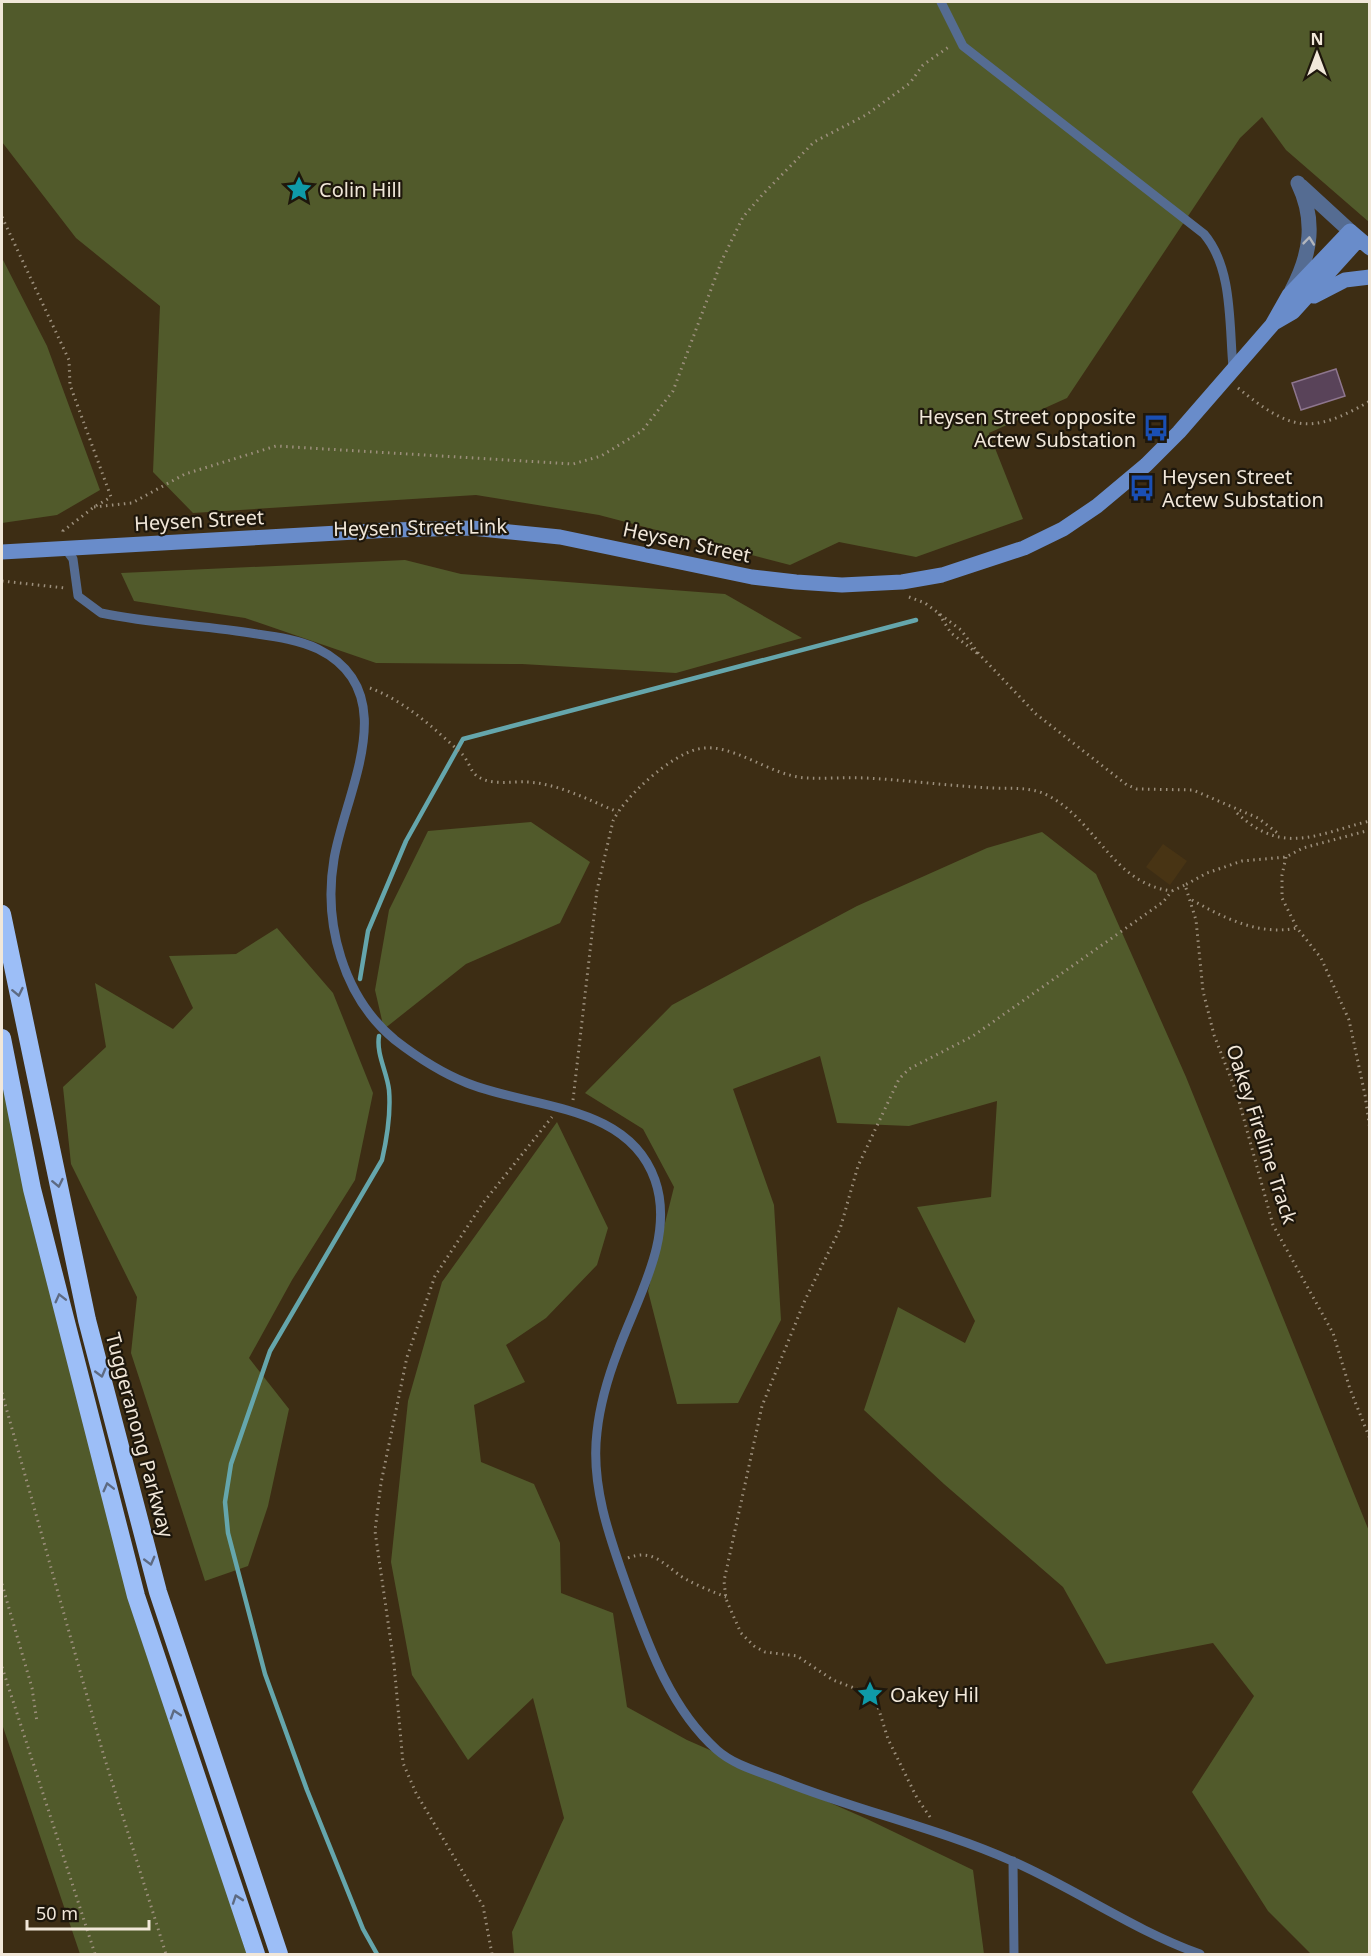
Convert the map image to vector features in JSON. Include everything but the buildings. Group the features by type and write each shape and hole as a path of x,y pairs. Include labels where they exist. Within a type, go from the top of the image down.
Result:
{"highway":[{"name":"Tuggeranong Parkway","path":"2,914 87,1320 158,1592 279,1954"},
{"path":"2,1038 32,1190 136,1596 256,1954"}],"main road":[{"name":"Heysen Street","path":"1272,325 1293,312 1359,240"},
{"name":"Heysen Street","path":"2,552 391,530 472,528 560,537 752,577 785,581 842,585 902,582 942,574 1024,548 1064,529 1097,506 1146,465 1179,432 1272,325 1289,295 1331,248 1359,240"},
{"path":"1293,312 1331,285 1354,278 1370,277"}],"street":[{"path":"1289,295 1304,266 1310,233 1306,206 1297,182 1359,240"}],"lane":[{"path":"941,2 963,46 1204,234 1211,242 1223,272 1229,373"},
{"path":"65,548 73,559 75,589 78,596 101,613 287,638 321,650 340,666 355,684 363,704 365,746 339,836 331,894 332,923 350,979 368,1011 384,1029 439,1070 471,1085 572,1112 616,1129 628,1138 642,1154 649,1167 661,1204 661,1227 656,1250 616,1354 601,1404 596,1437 598,1483 606,1526 618,1563 663,1677 691,1723 720,1753 738,1764 818,1795 1013,1861 1158,1939 1200,1954"},
{"path":"1013,1861 1014,1954"}],"path":[{"path":"94,507 132,503 185,474 276,446 573,464 602,456 642,431 673,391 722,260 743,217 814,142 866,115 910,83 923,65 960,39"},
{"path":"2,217 69,360 70,385 111,497 63,531 65,548"},
{"path":"1229,373 1276,417 1296,423 1314,424 1335,420 1370,401"},
{"path":"2,581 75,589"},
{"path":"906,596 919,599 961,630 979,654 1044,721 1127,785 1137,789 1193,790 1235,811 1261,830 1296,839 1309,839 1370,821"},
{"path":"938,613 951,633 979,654"},
{"path":"355,684 384,693 434,727 453,748 460,752 477,776 495,782 529,782 562,788 618,813"},
{"path":"572,1112 597,890 606,848 618,813 642,786 678,756 699,748 714,748 781,774 805,778 866,778 1029,789 1050,797 1080,821 1126,872 1152,888 1172,891"},
{"path":"1235,811 1258,818 1280,835"},
{"path":"940,1835 917,1798 888,1740 878,1707 870,1694 833,1680 797,1656 759,1650 741,1633 726,1597 725,1570 762,1406 810,1290 840,1229 858,1166 899,1079 909,1069 973,1036 1163,902 1172,891 1207,873 1242,861 1286,857 1303,848 1370,830"},
{"path":"1286,857 1282,875 1282,898 1297,928 1321,958 1349,1020 1370,1130"},
{"name":"Oakey Fireline Track","path":"1185,885 1192,900 1196,920 1203,991 1214,1035 1237,1094 1273,1225 1333,1332 1350,1389 1370,1439"},
{"path":"1192,900 1227,920 1244,925 1285,930 1297,928"},
{"path":"492,1954 483,1906 416,1793 403,1763 394,1664 375,1531 381,1483 407,1357 435,1276 483,1203 558,1109"},
{"path":"2,1393 103,1753 166,1954"},
{"path":"618,1563 634,1556 660,1557 678,1575 726,1597"},
{"path":"2,1584 32,1688 37,1722"},
{"path":"2,1667 94,1954"}],"shaded area":[{"path":"1163,844 1187,861 1170,885 1146,867"}],"green space":[{"path":"2,2 1369,2 1369,222 1286,150 1262,117 1240,138 1067,398 989,433 1023,519 916,557 839,542 790,565 599,515 476,495 193,513 153,472 160,306 76,238 2,142"},
{"path":"2,258 47,346 100,490 57,515 2,523"},
{"path":"405,560 461,574 725,594 802,638 676,673 522,664 376,663 245,618 134,601 121,573"},
{"path":"531,822 590,862 560,923 466,964 384,1029 375,990 389,910 428,831"},
{"path":"1042,832 1096,874 1186,1077 1369,1531 1369,1954 1311,1954 1268,1911 1192,1792 1254,1696 1213,1643 1106,1664 1063,1587 944,1484 864,1410 898,1307 965,1343 975,1321 917,1207 991,1197 997,1101 909,1126 837,1123 820,1056 733,1089 774,1205 781,1320 738,1403 677,1404 648,1291 674,1187 643,1129 585,1093 672,1005 857,906 987,848"},
{"path":"277,928 333,993 373,1093 355,1180 292,1280 249,1358 289,1409 268,1506 248,1566 205,1581 131,1353 137,1297 71,1164 63,1087 106,1047 95,983 173,1029 193,1008 169,956 236,954"},
{"path":"2,1050 120,1556 258,1954 80,1954 2,1724"},
{"path":"557,1122 608,1228 597,1265 546,1318 506,1345 525,1382 474,1405 481,1462 534,1484 560,1543 561,1593 613,1613 627,1707 687,1740 867,1819 973,1870 984,1954 514,1954 512,1932 564,1818 533,1698 468,1760 412,1675 391,1562 408,1401 442,1282"}],"waterway":[{"path":"360,979 368,931 406,841 463,739 916,620"},
{"path":"377,1954 363,1929 307,1790 265,1674 228,1533 225,1502 231,1464 270,1351 382,1160 388,1125 389,1099 388,1083 379,1050 379,1036"}],"place":[{"name":"Colin Hill","path":"299,189"},
{"name":"Heysen Street opposite Actew Substation","path":"1156,428"},
{"name":"Heysen Street Actew Substation","path":"1142,488"},
{"name":"Oakey Hil","path":"870,1694"}]}
